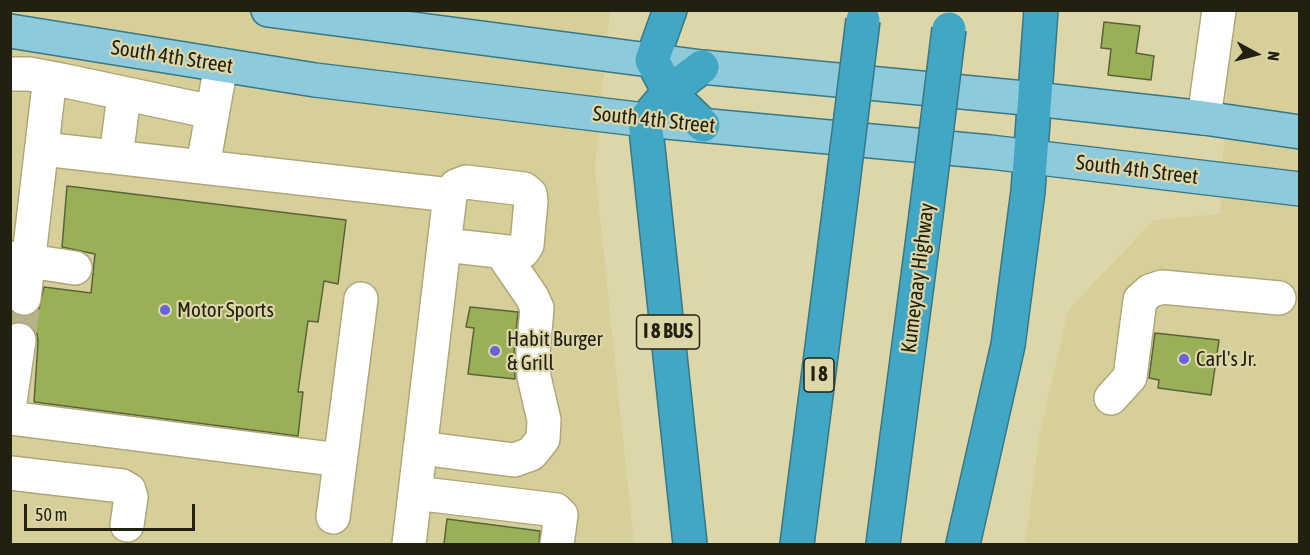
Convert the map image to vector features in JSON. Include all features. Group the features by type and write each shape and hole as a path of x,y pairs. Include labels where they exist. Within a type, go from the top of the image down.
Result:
{"highway":[{"path":"670,10 652,60 669,92 703,125"},
{"path":"963,544 1008,345 1031,157 1041,10"},
{"name":"I 8","path":"797,544 864,15"},
{"name":"Kumeyaay Highway","path":"883,544 951,20"},
{"path":"645,120 669,92 702,67"},
{"name":"I 8 BUS","path":"645,120 690,544"}],"main road":[{"path":"268,10 702,67 1035,99 1204,118 1299,132"},
{"name":"South 4th Street","path":"10,31 315,80 645,120 1031,157 1299,189"}],"street":[{"path":"1204,118 1219,10"},
{"path":"202,166 221,65"},
{"path":"10,74 29,74 61,80 212,112"},
{"path":"24,298 19,260 43,149 48,94"},
{"path":"116,158 122,111"},
{"path":"43,149 450,195"},
{"path":"409,544 450,195 456,186 466,182 524,189 530,194 526,245 523,251 516,254 445,245"},
{"path":"420,448 514,460 531,454 543,439 544,420 534,377 533,354 537,308 506,259 507,252"},
{"path":"19,260 75,267"},
{"path":"1111,398 1130,377 1140,300 1150,291 1162,287 1279,298"},
{"path":"333,517 361,299"},
{"path":"10,402 19,340"},
{"path":"10,418 340,460"},
{"path":"10,473 122,486 129,490 131,497 127,525"},
{"path":"415,493 559,511 561,515 557,544"}],"shaded area":[{"path":"10,11 610,11 595,169 634,544 11,544"},
{"path":"1231,11 1299,11 1299,544 1025,544 1040,431 1069,309 1154,220 1220,214"}],"building":[{"path":"1104,22 1140,26 1136,53 1154,56 1151,80 1108,75 1111,49 1101,48"},
{"name":"Motor Sports","path":"67,186 346,220 338,284 324,281 318,322 308,321 298,392 303,392 298,436 34,402 37,334 31,326 22,322 10,324 10,310 21,316 32,315 39,309 44,287 91,293 95,254 62,247"},
{"name":"Habit Burger & Grill","path":"470,307 518,312 514,352 515,379 468,374 474,328 466,327"},
{"name":"Carl's Jr.","path":"1155,333 1219,340 1211,395 1158,388 1159,380 1149,378"},
{"path":"447,519 540,531 539,544 444,544"}],"tunnel":[{"path":"19,340 24,298"}],"place":[{"name":"Motor Sports","path":"165,310"},
{"name":"Habit Burger & Grill","path":"495,351"},
{"name":"Carl's Jr.","path":"1184,359"}]}
